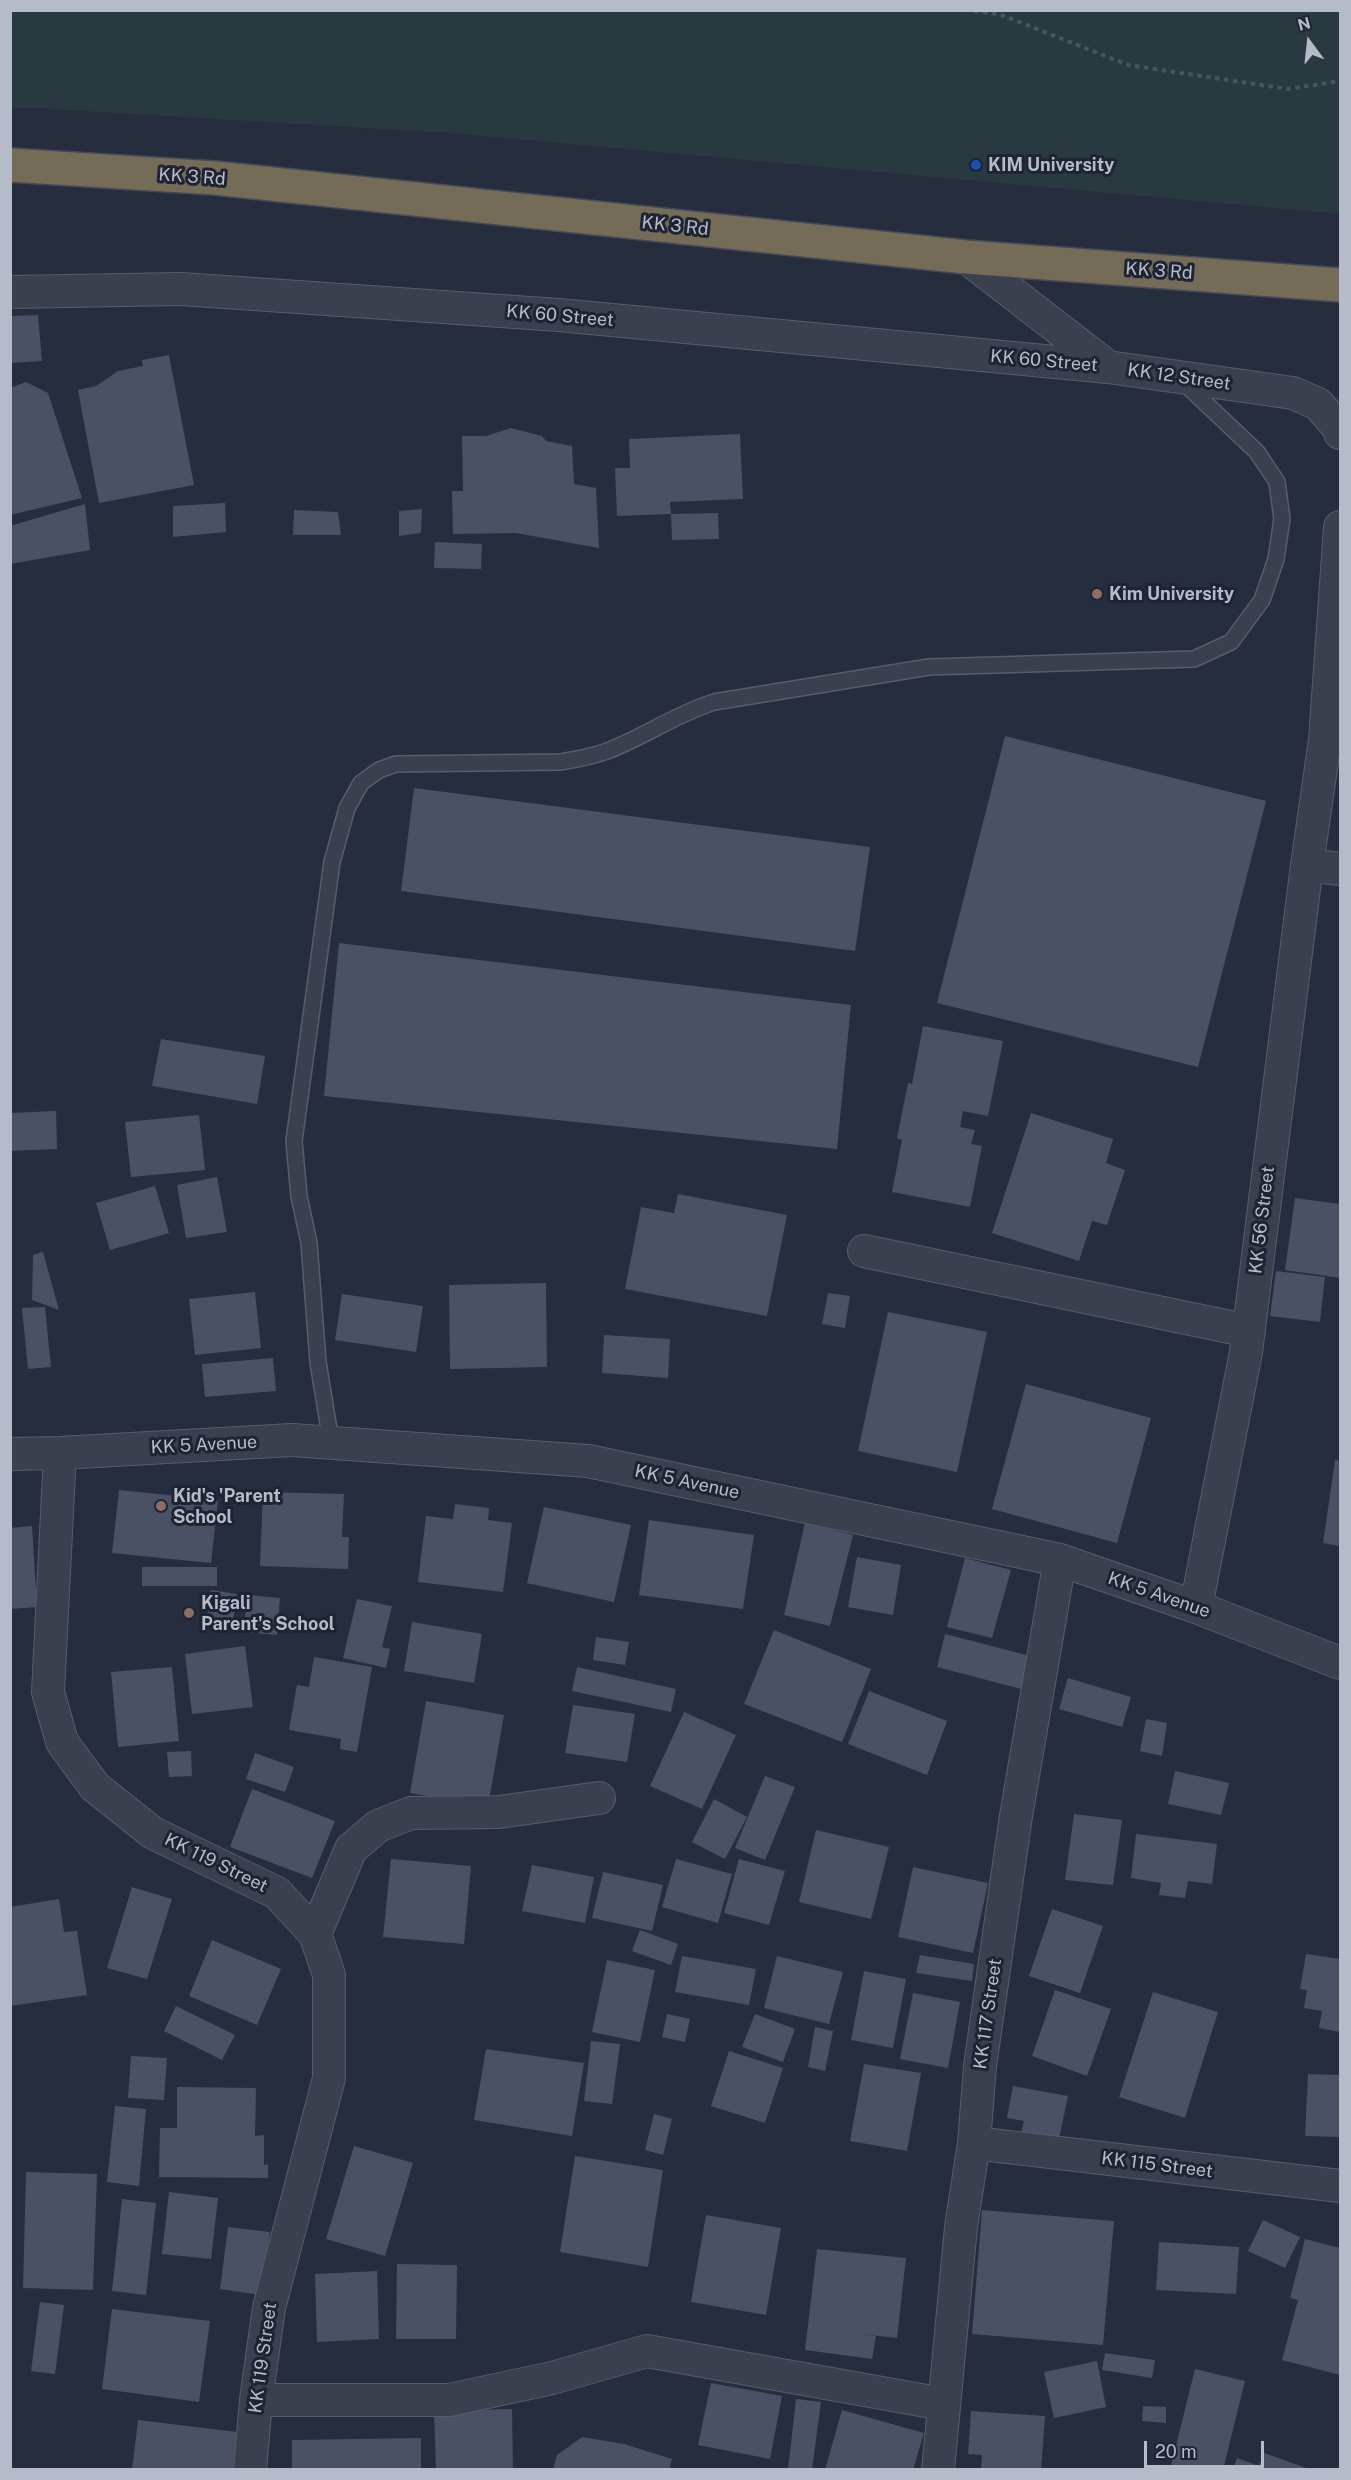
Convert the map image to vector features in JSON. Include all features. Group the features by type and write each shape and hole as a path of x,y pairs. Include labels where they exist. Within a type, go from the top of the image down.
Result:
{"highway":[{"name":"KK 3 Rd","path":"10,165 215,178 966,257 1341,285"}],"street":[{"name":"KK 12 Street","path":"966,257 1108,367 1293,393 1318,404 1341,433"},
{"name":"KK 60 Street","path":"10,292 181,289 559,315 1108,367"},
{"path":"1341,527 1325,740 1307,864 1341,869"},
{"name":"KK 56 Street","path":"1196,1606 1249,1331 1307,864"},
{"path":"864,1251 1249,1331"},
{"name":"KK 5 Avenue","path":"10,1454 292,1440 588,1461 1060,1560 1196,1606 1341,1663"},
{"name":"KK 119 Street","path":"60,1453 48,1692 62,1742 95,1787 153,1833 277,1893 315,1934 329,1975 329,2078 269,2307 256,2400 250,2469"},
{"name":"KK 117 Street","path":"938,2469 962,2227 974,2143 980,2066 1016,1816 1060,1560"},
{"path":"315,1934 351,1849 378,1826 411,1813 500,1812 599,1798"},
{"name":"KK 115 Street","path":"974,2143 1341,2186"},
{"path":"256,2400 449,2400 552,2378 647,2351 943,2404"}],"lane":[{"path":"331,1442 318,1362 309,1243 299,1196 294,1141 332,862 347,808 361,783 379,770 396,764 561,762 584,758 607,751 690,710 714,702 895,672 928,667 1194,659 1230,642 1262,600 1276,559 1282,519 1277,482 1257,452 1179,378"}],"path":[{"path":"349,10 388,10"},
{"path":"964,10 999,14 1128,65 1288,89 1341,81"}],"shaded area":[{"path":"10,11 1340,11 1340,214 449,133 11,108"}],"building":[{"path":"38,315 42,361 10,363 10,316"},
{"path":"169,355 194,485 99,503 78,390 96,386 118,371 143,366 142,360"},
{"path":"26,382 48,393 82,498 10,515 10,388"},
{"path":"511,428 542,436 546,441 572,446 574,484 596,488 599,548 516,533 453,534 452,491 463,491 462,436 486,436"},
{"path":"740,434 743,499 670,502 671,514 617,516 615,468 630,468 629,439"},
{"path":"225,503 226,532 173,537 173,506"},
{"path":"85,504 90,550 10,564 10,526"},
{"path":"422,509 421,533 399,536 399,511"},
{"path":"294,510 338,512 341,535 293,535"},
{"path":"718,513 719,539 672,540 671,514"},
{"path":"435,542 482,544 481,569 434,568"},
{"path":"1005,736 1266,801 1198,1067 937,1003"},
{"path":"414,788 870,847 855,951 401,891"},
{"path":"339,943 851,1005 837,1149 324,1096"},
{"path":"923,1026 1003,1041 988,1116 963,1111 960,1127 975,1130 971,1144 982,1146 970,1207 892,1192 902,1140 897,1138 908,1083 912,1084"},
{"path":"161,1039 265,1056 257,1104 152,1086"},
{"path":"56,1111 57,1149 10,1151 10,1113"},
{"path":"1031,1113 1113,1139 1106,1163 1125,1170 1107,1225 1092,1221 1079,1261 992,1233"},
{"path":"199,1115 205,1170 131,1177 125,1122"},
{"path":"217,1177 227,1232 186,1238 177,1185"},
{"path":"155,1186 169,1233 110,1250 96,1203"},
{"path":"678,1194 787,1215 767,1316 625,1289 641,1207 674,1213"},
{"path":"1295,1198 1340,1204 1340,1278 1285,1270"},
{"path":"43,1252 59,1310 32,1300 33,1255"},
{"path":"1276,1271 1325,1277 1320,1322 1270,1316"},
{"path":"546,1283 547,1367 450,1369 449,1285"},
{"path":"255,1292 261,1348 195,1355 189,1299"},
{"path":"828,1293 850,1296 845,1328 822,1324"},
{"path":"342,1294 423,1306 416,1352 335,1340"},
{"path":"45,1307 51,1367 28,1369 22,1308"},
{"path":"888,1312 987,1332 957,1472 858,1451"},
{"path":"604,1335 670,1339 668,1378 602,1373"},
{"path":"273,1358 276,1391 205,1397 202,1364"},
{"path":"1026,1384 1151,1418 1117,1543 992,1509"},
{"path":"1335,1460 1340,1461 1340,1546 1323,1543"},
{"path":"119,1490 218,1500 211,1563 112,1553"},
{"path":"263,1492 344,1494 342,1537 349,1537 348,1569 260,1566"},
{"path":"455,1504 489,1508 488,1520 512,1523 503,1592 418,1582 426,1516 453,1519"},
{"path":"544,1507 631,1525 614,1602 527,1583"},
{"path":"649,1520 754,1535 743,1609 639,1595"},
{"path":"805,1523 853,1535 830,1626 784,1615"},
{"path":"32,1526 37,1607 10,1609 10,1528"},
{"path":"857,1557 901,1565 893,1615 848,1607"},
{"path":"965,1558 1011,1570 992,1638 947,1627"},
{"path":"142,1567 217,1567 217,1586 142,1586"},
{"path":"211,1590 237,1594 233,1622 207,1618"},
{"path":"247,1595 280,1598 277,1635 244,1632"},
{"path":"357,1599 392,1606 382,1647 390,1649 386,1668 343,1658"},
{"path":"412,1622 482,1634 474,1683 404,1671"},
{"path":"774,1630 871,1669 842,1742 744,1704"},
{"path":"945,1634 1034,1657 1025,1690 937,1667"},
{"path":"596,1637 629,1642 625,1665 593,1660"},
{"path":"245,1646 253,1707 192,1714 185,1654"},
{"path":"314,1657 372,1667 357,1752 340,1749 341,1739 289,1730 297,1685 309,1687"},
{"path":"172,1667 179,1741 118,1747 111,1672"},
{"path":"577,1667 676,1689 671,1712 572,1691"},
{"path":"1068,1678 1131,1697 1122,1727 1059,1709"},
{"path":"869,1691 947,1721 927,1775 848,1744"},
{"path":"426,1701 504,1715 488,1806 410,1793"},
{"path":"573,1705 635,1714 627,1762 565,1753"},
{"path":"684,1712 736,1735 702,1809 650,1786"},
{"path":"1146,1719 1167,1723 1162,1756 1140,1751"},
{"path":"191,1751 192,1776 169,1777 167,1752"},
{"path":"255,1753 294,1767 285,1792 246,1779"},
{"path":"1175,1771 1229,1783 1221,1815 1168,1804"},
{"path":"765,1776 795,1787 765,1860 735,1848"},
{"path":"252,1789 335,1821 312,1878 230,1847"},
{"path":"714,1799 747,1817 725,1859 692,1842"},
{"path":"1074,1814 1122,1820 1113,1885 1065,1880"},
{"path":"816,1830 889,1847 871,1919 799,1902"},
{"path":"1136,1834 1217,1844 1212,1884 1188,1881 1185,1898 1159,1895 1161,1883 1131,1878"},
{"path":"391,1859 471,1866 464,1944 383,1937"},
{"path":"676,1859 732,1874 718,1923 662,1907"},
{"path":"739,1859 785,1871 769,1925 724,1913"},
{"path":"532,1865 594,1877 585,1923 522,1911"},
{"path":"913,1867 988,1883 973,1953 898,1937"},
{"path":"603,1872 663,1885 652,1931 592,1918"},
{"path":"132,1887 172,1899 147,1979 107,1968"},
{"path":"59,1899 64,1932 77,1931 87,1995 10,2006 10,1907"},
{"path":"1052,1909 1103,1926 1080,1993 1029,1976"},
{"path":"640,1930 678,1944 671,1965 632,1951"},
{"path":"212,1940 281,1969 257,2025 189,1996"},
{"path":"1306,1954 1340,1959 1340,2032 1319,2028 1322,2011 1304,2008 1307,1990 1300,1989"},
{"path":"920,1955 974,1964 972,1981 916,1973"},
{"path":"682,1956 756,1969 749,2005 675,1992"},
{"path":"777,1956 843,1972 829,2024 764,2008"},
{"path":"607,1960 655,1970 640,2042 592,2032"},
{"path":"864,1971 906,1979 893,2048 851,2040"},
{"path":"1055,1990 1111,2009 1087,2076 1032,2056"},
{"path":"1153,1992 1218,2012 1185,2118 1119,2097"},
{"path":"913,1993 960,2002 948,2068 900,2059"},
{"path":"176,2006 235,2035 222,2060 164,2031"},
{"path":"667,2014 690,2019 685,2042 662,2037"},
{"path":"755,2014 795,2029 783,2062 742,2047"},
{"path":"815,2027 833,2031 825,2071 808,2067"},
{"path":"591,2041 620,2044 612,2104 584,2101"},
{"path":"486,2049 584,2063 572,2136 474,2120"},
{"path":"729,2051 783,2068 765,2123 711,2106"},
{"path":"131,2056 167,2058 164,2100 128,2098"},
{"path":"864,2064 921,2073 907,2151 850,2141"},
{"path":"1308,2074 1340,2075 1340,2137 1305,2136"},
{"path":"1013,2086 1068,2096 1058,2144 1020,2137 1024,2121 1007,2118"},
{"path":"177,2087 256,2088 255,2136 264,2135 264,2165 268,2164 268,2178 159,2177 160,2128 177,2128"},
{"path":"115,2106 146,2109 139,2186 107,2182"},
{"path":"654,2114 672,2119 663,2155 645,2150"},
{"path":"354,2146 413,2163 385,2256 326,2239"},
{"path":"575,2156 663,2170 648,2267 560,2252"},
{"path":"26,2172 97,2174 93,2290 23,2288"},
{"path":"169,2192 218,2198 211,2259 162,2254"},
{"path":"122,2199 156,2203 146,2295 112,2291"},
{"path":"982,2210 1114,2221 1103,2345 972,2334"},
{"path":"706,2215 781,2228 766,2315 691,2302"},
{"path":"1263,2220 1300,2237 1285,2268 1248,2251"},
{"path":"228,2227 270,2232 261,2295 220,2289"},
{"path":"1305,2239 1340,2248 1340,2375 1282,2360 1298,2300 1290,2298"},
{"path":"1159,2242 1239,2247 1236,2294 1156,2290"},
{"path":"817,2249 906,2258 897,2338 853,2333 876,2336 872,2359 805,2350"},
{"path":"397,2264 457,2265 456,2339 396,2339"},
{"path":"377,2271 379,2339 317,2342 315,2274"},
{"path":"40,2302 64,2305 55,2374 31,2371"},
{"path":"112,2309 210,2321 199,2402 102,2389"},
{"path":"1105,2353 1155,2360 1152,2378 1102,2370"},
{"path":"1097,2361 1106,2407 1054,2418 1044,2372"},
{"path":"1195,2369 1245,2381 1223,2470 1170,2470"},
{"path":"711,2383 782,2396 770,2459 698,2445"},
{"path":"796,2399 821,2402 812,2470 788,2470"},
{"path":"1143,2406 1166,2407 1166,2423 1142,2421"},
{"path":"512,2409 513,2470 436,2470 434,2411"},
{"path":"842,2410 924,2433 913,2470 825,2470"},
{"path":"971,2411 1045,2416 1041,2470 981,2470 982,2455 968,2454"},
{"path":"138,2420 237,2432 233,2470 132,2470"},
{"path":"582,2437 624,2444 672,2459 669,2470 553,2470 557,2455"},
{"path":"421,2438 421,2470 292,2470 292,2440"},
{"path":"1264,2453 1309,2470 1233,2470 1237,2458 1259,2466"}],"place":[{"name":"KIM University","path":"976,165"},
{"name":"Kim University","path":"1097,594"},
{"name":"Kid's 'Parent School","path":"161,1506"},
{"name":"Kigali Parent's School","path":"189,1613"}]}
